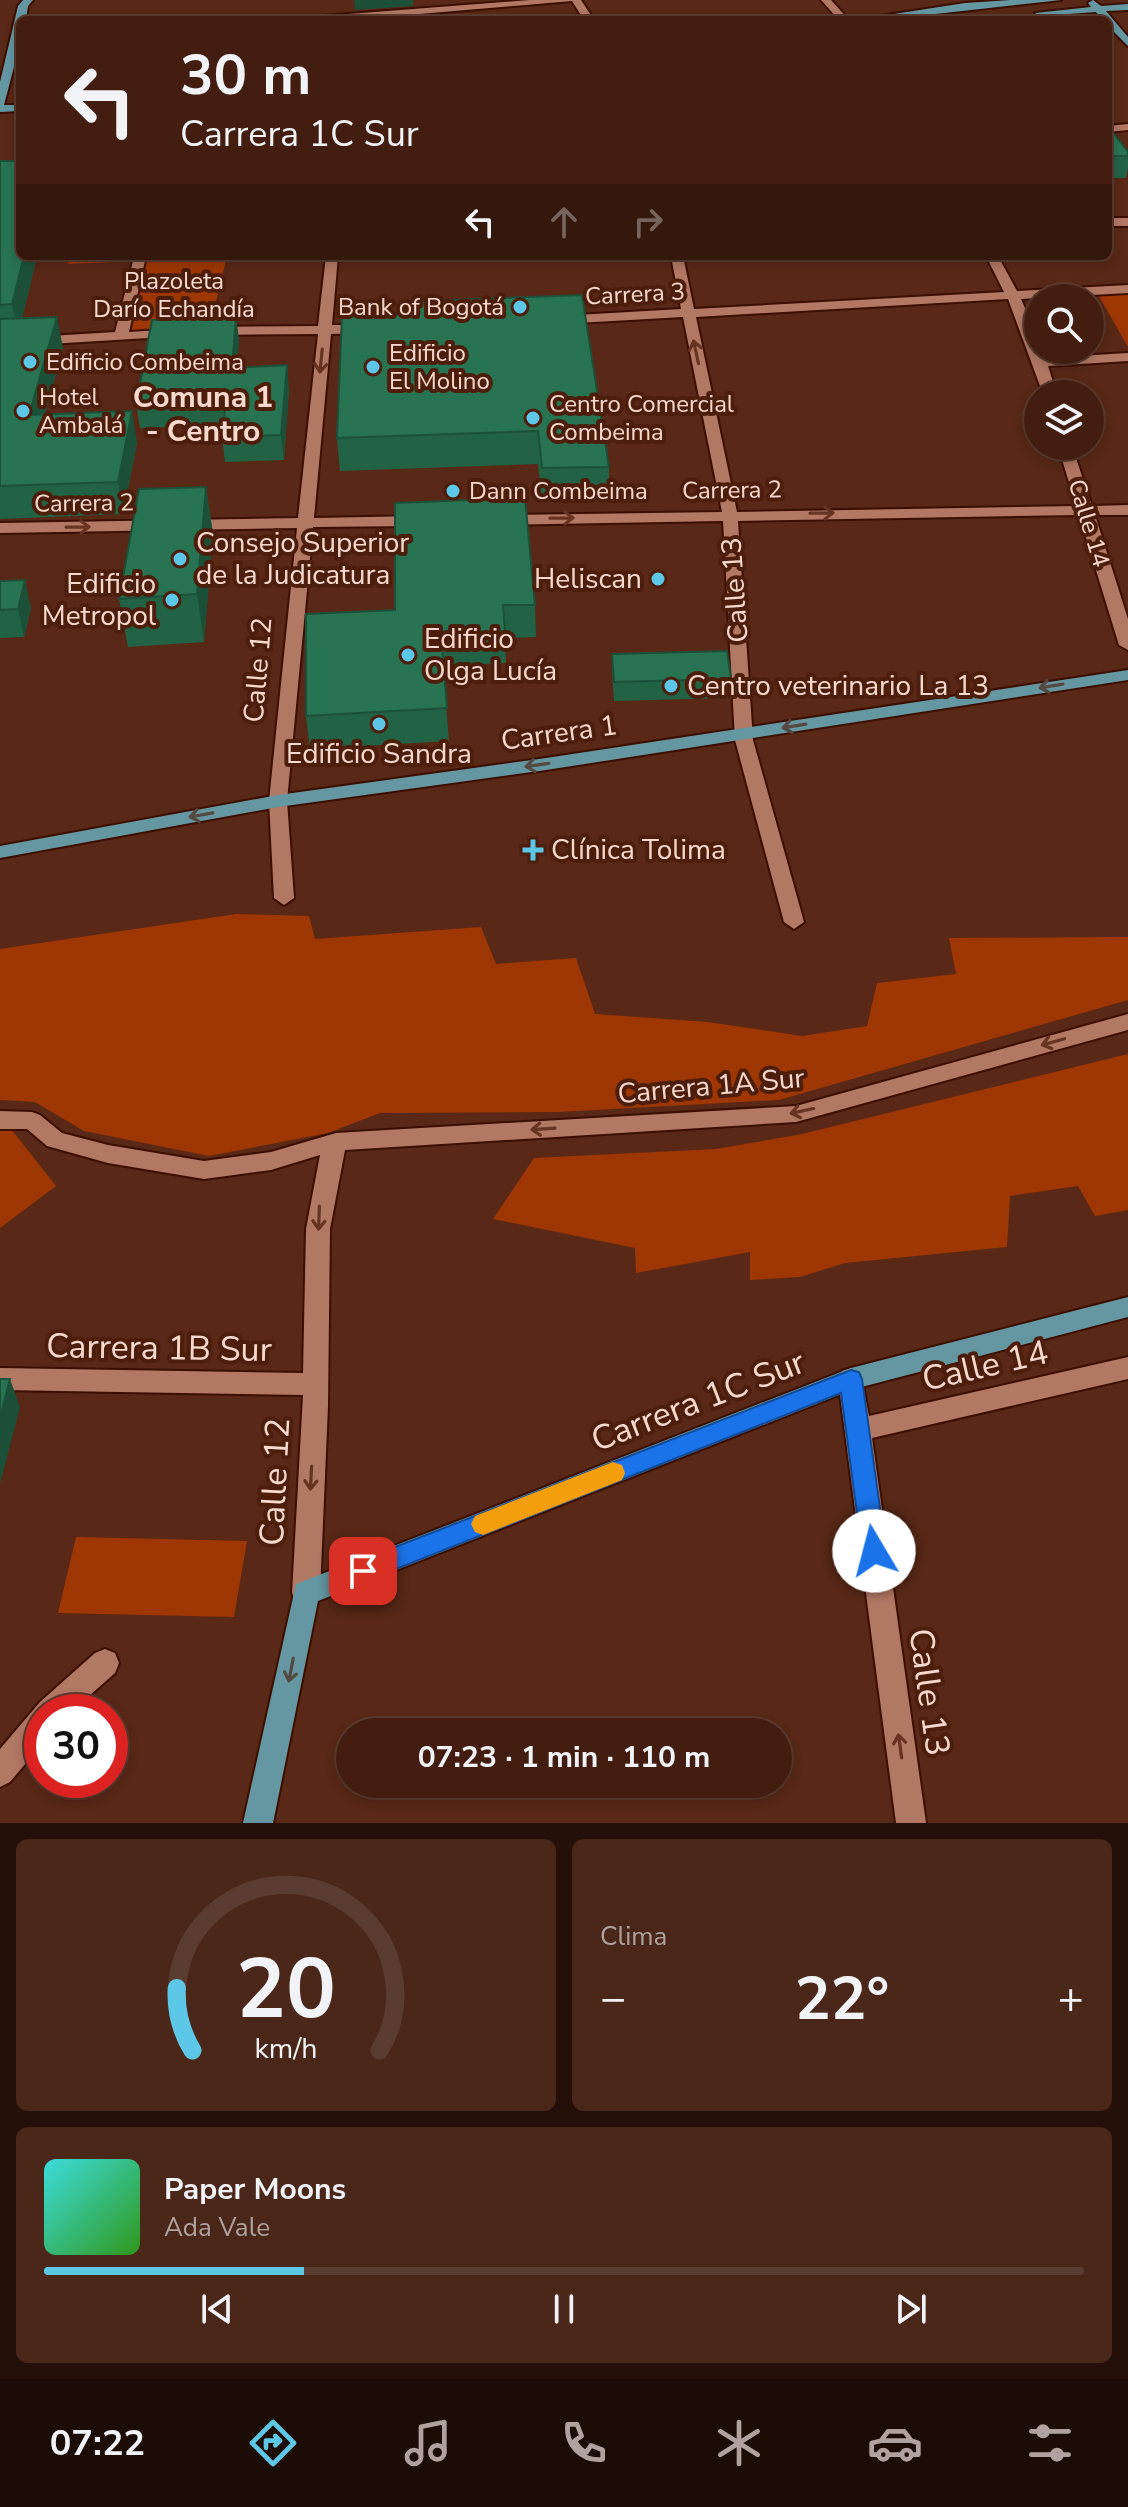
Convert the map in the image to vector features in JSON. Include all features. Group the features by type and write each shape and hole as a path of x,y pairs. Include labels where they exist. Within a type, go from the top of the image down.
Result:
{"main road":[{"path":"890,16 965,6 1056,0"},
{"path":"981,16 1127,3"},
{"path":"1112,24 1128,43"},
{"path":"0,104 16,48"},
{"name":"Carrera 1","path":"0,852 278,801 1128,675"},
{"name":"Carrera 1C Sur","path":"306,1593 851,1379 1128,1307"},
{"name":"Calle 12","path":"258,1823 306,1593"}],"street":[{"path":"345,15 568,0"},
{"path":"826,0 840,16"},
{"name":"Calle 12","path":"284,898 278,801 332,260"},
{"name":"Calle 13","path":"678,260 730,514 744,734 794,922"},
{"path":"994,260 1024,319"},
{"path":"121,337 139,261"},
{"name":"Carrera 3","path":"550,321 1128,289"},
{"path":"199,332 386,329"},
{"path":"0,343 184,333"},
{"path":"1104,358 1128,357"},
{"name":"Calle 14","path":"1069,460 1128,645"},
{"name":"Carrera 2","path":"477,520 1128,510"},
{"name":"Carrera 2","path":"0,528 430,521"},
{"name":"Carrera 1A Sur","path":"0,1120 32,1121 55,1140 108,1154 204,1170 271,1161 336,1142 796,1114 1128,1022"},
{"name":"Calle 12","path":"306,1593 316,1384 319,1208 325,1170 336,1142"},
{"name":"Calle 14","path":"858,1430 1128,1368"},
{"name":"Carrera 1B Sur","path":"0,1379 316,1384"},
{"name":"Calle 13","path":"851,1379 911,1823"},
{"path":"70,1694 105,1663"},
{"path":"0,1772 24,1743"}],"green space":[{"name":"Plazoleta Darío Echandía","path":"69,260 226,260 210,326 121,337 139,261 68,264"},
{"path":"1128,289 1128,347 1104,305 1104,290"},
{"path":"236,914 309,916 315,939 481,927 496,964 576,958 595,1014 708,1022 802,1036 867,1026 877,983 956,974 949,938 1128,937 1128,1000 779,1100 559,1112 380,1113 328,1133 209,1156 84,1131 35,1102 0,1100 0,949"},
{"path":"1128,1054 1128,1210 1095,1216 1078,1186 1010,1196 1007,1247 845,1263 800,1277 750,1280 750,1252 636,1273 635,1248 493,1219 534,1158 716,1149 802,1134"},
{"path":"0,1115 56,1186 0,1228"},
{"path":"76,1537 247,1541 234,1617 58,1613"}],"building":[{"path":"1112,131 1128,152 1128,156 1112,156"},
{"path":"0,161 16,161 16,260 23,260 12,304 0,305"},
{"path":"582,295 609,467 542,468 538,431 337,438 342,316 401,314 401,302"},
{"path":"57,317 29,415 132,411 118,482 0,486 0,319"},
{"path":"236,317 232,368 287,365 281,435 222,437 226,400 136,404 152,320"},
{"path":"206,487 197,594 119,599 139,489"},
{"path":"525,498 535,605 503,605 505,631 441,634 447,708 306,716 306,614 395,610 395,503"},
{"path":"25,580 18,609 0,610 0,581"},
{"path":"727,651 731,679 614,682 612,654"},
{"path":"0,1379 10,1379 0,1418"}],"slow traffic":[{"path":"483,1524 613,1473"}],"place":[{"name":"Bank of Bogotá","path":"520,307"},
{"name":"Edificio Combeima","path":"30,362"},
{"name":"Edificio El Molino","path":"373,367"},
{"name":"Hotel Ambalá","path":"23,411"},
{"name":"Centro Comercial Combeima","path":"533,418"},
{"name":"Dann Combeima","path":"453,491"},
{"name":"Consejo Superior de la Judicatura","path":"180,559"},
{"name":"Heliscan","path":"658,579"},
{"name":"Edificio Metropol","path":"172,600"},
{"name":"Edificio Olga Lucía","path":"408,655"},
{"name":"Centro veterinario La 13","path":"671,686"},
{"name":"Edificio Sandra","path":"379,724"},
{"name":"Clínica Tolima","path":"533,850"}],"district":[{"name":"Comuna 1 - Centro","path":"203,414"}],"route":[{"path":"363,1571 851,1379 874,1551"}]}
